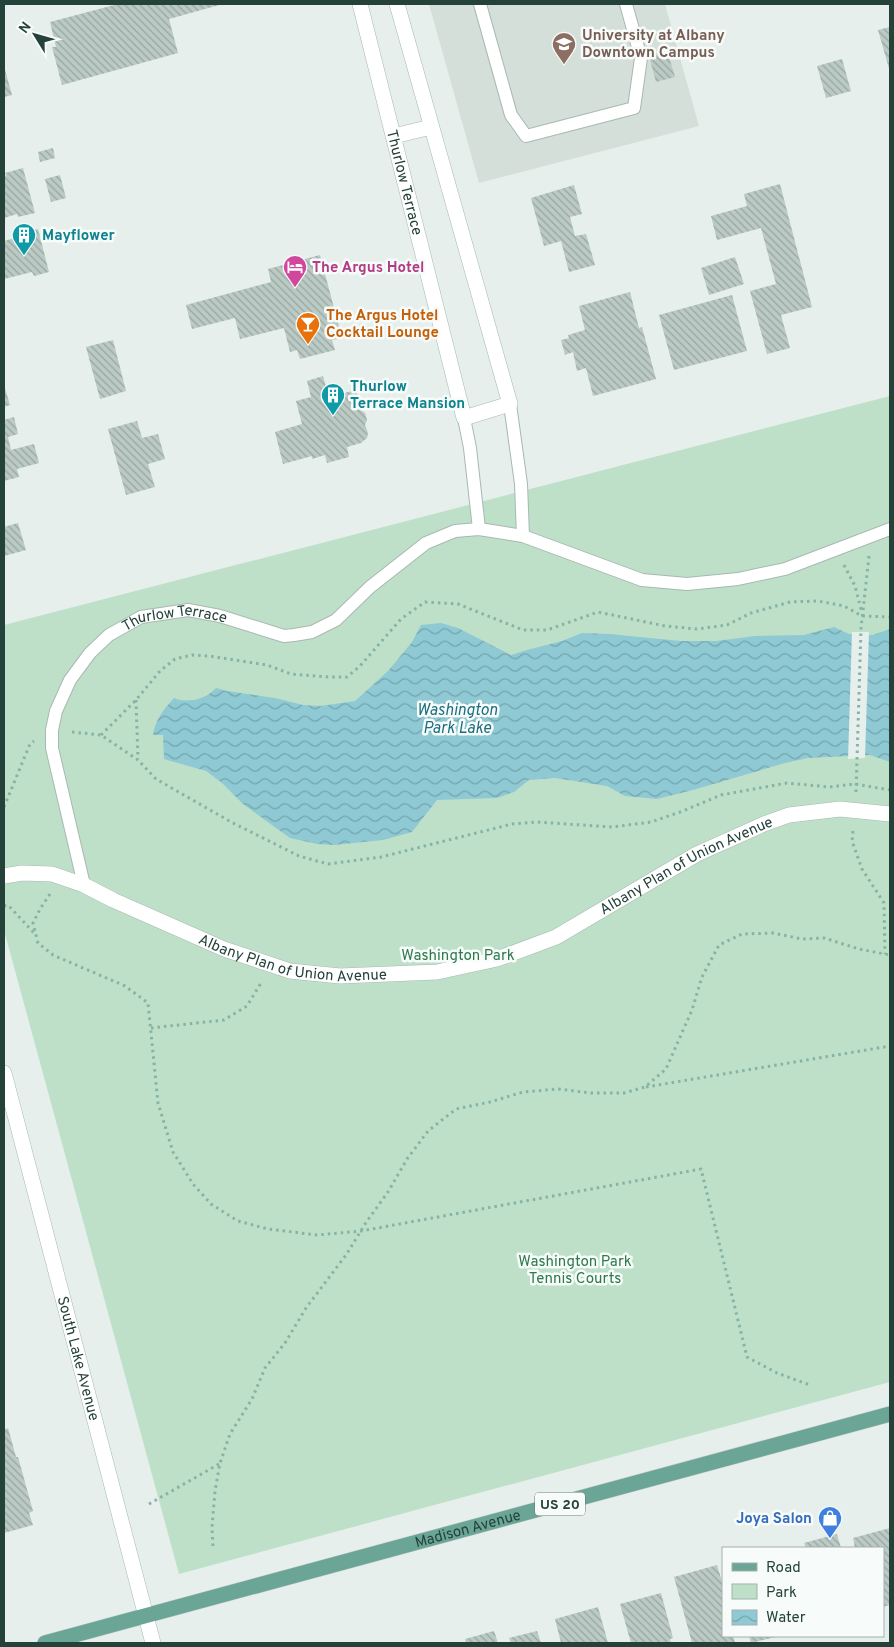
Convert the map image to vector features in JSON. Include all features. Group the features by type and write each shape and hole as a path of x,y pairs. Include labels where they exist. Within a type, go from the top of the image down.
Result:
{"main road":[{"name":"Madison Avenue","path":"45,1643 890,1414"}],"street":[{"name":"Thurlow Terrace","path":"360,4 464,418"},
{"path":"397,4 510,404 464,418"},
{"path":"394,136 431,127"},
{"name":"Albany Plan of Union Avenue","path":"4,876 22,873 52,874 68,879 224,949 290,971 340,976 436,972 496,959 556,937 697,854 764,824 789,816 840,809 890,814"},
{"name":"South Lake Avenue","path":"4,1073 153,1643"}],"lane":[{"path":"480,4 511,115 526,136 634,108 641,58 626,4"},
{"path":"510,404 521,484 523,536"},
{"name":"Thurlow Terrace","path":"464,418 470,448 479,529"},
{"name":"Thurlow Terrace","path":"84,885 52,748 52,730 56,711 70,680 90,653 109,635 141,617 188,610 220,616 284,636 312,632 336,620 370,587 426,543 454,531 479,529 523,536 642,580 687,584 738,579 785,569 890,529"}],"path":[{"path":"871,536 861,628 855,784 856,810 852,841 862,869 884,903 885,954"},
{"path":"837,549 855,586 862,616"},
{"path":"100,736 136,700 160,671 175,659 192,655 209,656 267,665 298,674 347,677 360,666 401,619 425,602 458,604 524,630 547,630 598,612 665,626 697,629 727,625 751,613 790,602 818,600 844,606 862,616 890,616"},
{"path":"136,700 138,760"},
{"path":"4,807 30,744 52,730 100,736 138,760 156,779 231,822 299,856 328,864 380,857 512,824 537,822 612,827 651,822 721,795 787,783 829,787 855,784 890,790"},
{"path":"68,879 51,892 40,909 34,923 38,943 53,955 125,986 148,1003 158,1103 173,1152 193,1184 211,1204 238,1221 268,1229 317,1235 361,1231 701,1169 747,1357 777,1373 810,1385"},
{"path":"4,906 8,905 36,935"},
{"path":"645,1087 666,1069 692,1010 702,977 719,945 742,934 773,933 802,939 824,938 890,955"},
{"path":"151,1028 224,1020 248,1006 259,989 269,964"},
{"path":"213,1546 212,1527 220,1463 230,1434 252,1398 265,1368 284,1343 306,1308 346,1255 388,1192 407,1159 428,1131 456,1109 490,1102 523,1092 558,1090 624,1093 645,1087 890,1046"},
{"path":"149,1504 220,1463"}],"shaded area":[{"name":"University at Albany Downtown Campus","path":"429,4 665,4 699,126 479,183"}],"green space":[{"name":"Washington Park","path":"890,396 890,1382 179,1574 4,930 4,625"}],"water":[{"name":"Washington Park Lake","path":"441,623 458,628 511,655 562,641 582,633 681,641 716,641 755,636 804,635 834,627 849,634 873,635 890,629 890,762 870,755 808,758 657,799 625,796 607,786 555,778 529,780 514,792 497,798 437,800 412,832 383,840 334,845 317,844 290,838 243,804 222,783 206,771 164,759 163,735 153,735 163,711 174,698 185,701 202,698 216,688 275,698 303,705 320,706 355,701 388,671 412,642 421,625"}],"pier":[{"path":"852,632 869,632 865,758 848,759"}],"building":[{"path":"118,4 223,4 169,19 178,53 62,85 52,47 56,47 50,22"},
{"path":"890,27 890,72 878,30"},
{"path":"667,50 675,77 656,82 649,56"},
{"path":"842,59 851,91 826,98 817,66"},
{"path":"4,66 12,95 4,97"},
{"path":"53,148 55,158 40,162 38,152"},
{"name":"Mayflower","path":"23,168 35,213 18,217 17,214 4,218 5,173"},
{"path":"60,175 66,198 51,202 45,179"},
{"path":"780,184 812,307 781,315 790,348 767,354 750,291 776,284 761,228 717,240 711,216 747,206 744,194"},
{"path":"574,185 582,214 570,217 575,236 586,234 595,265 569,272 561,241 544,246 531,198"},
{"name":"Mayflower","path":"38,229 49,272 34,276 32,272 4,279 4,241 22,236 21,233"},
{"path":"320,255 342,338 332,340 335,350 300,359 297,350 290,352 284,328 240,339 235,318 192,329 186,305 271,282 268,269"},
{"path":"735,257 744,284 709,295 701,268"},
{"path":"630,292 639,328 642,327 656,379 593,396 586,368 577,371 573,352 565,355 561,340 569,338 568,335 585,330 579,306"},
{"path":"732,295 747,351 674,370 659,315"},
{"path":"113,340 126,391 100,399 86,347"},
{"name":"Thurlow Terrace Mansion","path":"323,376 329,397 356,390 361,410 365,413 367,420 365,425 368,433 367,438 361,443 347,447 349,457 327,463 325,455 312,459 312,456 283,464 275,432 302,424 296,401 311,397 307,381"},
{"path":"4,385 10,405 4,407"},
{"path":"14,417 18,434 8,437 11,450 34,444 39,463 17,469 19,477 4,481 4,420"},
{"path":"137,421 142,438 158,434 165,459 148,464 155,487 126,495 108,429"},
{"path":"18,523 26,550 4,556 4,527"},
{"path":"8,1428 33,1511 29,1513 33,1525 4,1533 4,1430"},
{"path":"890,1528 890,1605 884,1607 884,1547 855,1547 853,1538"},
{"name":"Joya Salon","path":"837,1534 841,1547 806,1547 804,1543"},
{"path":"717,1565 722,1582 722,1637 733,1637 735,1643 692,1643 674,1577"},
{"path":"661,1593 673,1638 670,1639 671,1643 631,1643 620,1604"},
{"path":"598,1607 608,1643 561,1643 555,1619"},
{"path":"494,1631 498,1643 466,1643 465,1639"},
{"path":"537,1631 541,1643 511,1643 509,1638"},
{"path":"749,1637 776,1637 751,1643"}],"place":[{"name":"University at Albany Downtown Campus","path":"564,65"},
{"name":"Mayflower","path":"24,256"},
{"name":"The Argus Hotel","path":"295,288"},
{"name":"The Argus Hotel Cocktail Lounge","path":"308,345"},
{"name":"Thurlow Terrace Mansion","path":"333,416"},
{"name":"Joya Salon","path":"830,1539"}],"park label":[{"name":"Washington Park Tennis Courts","path":"575,1270"}]}
